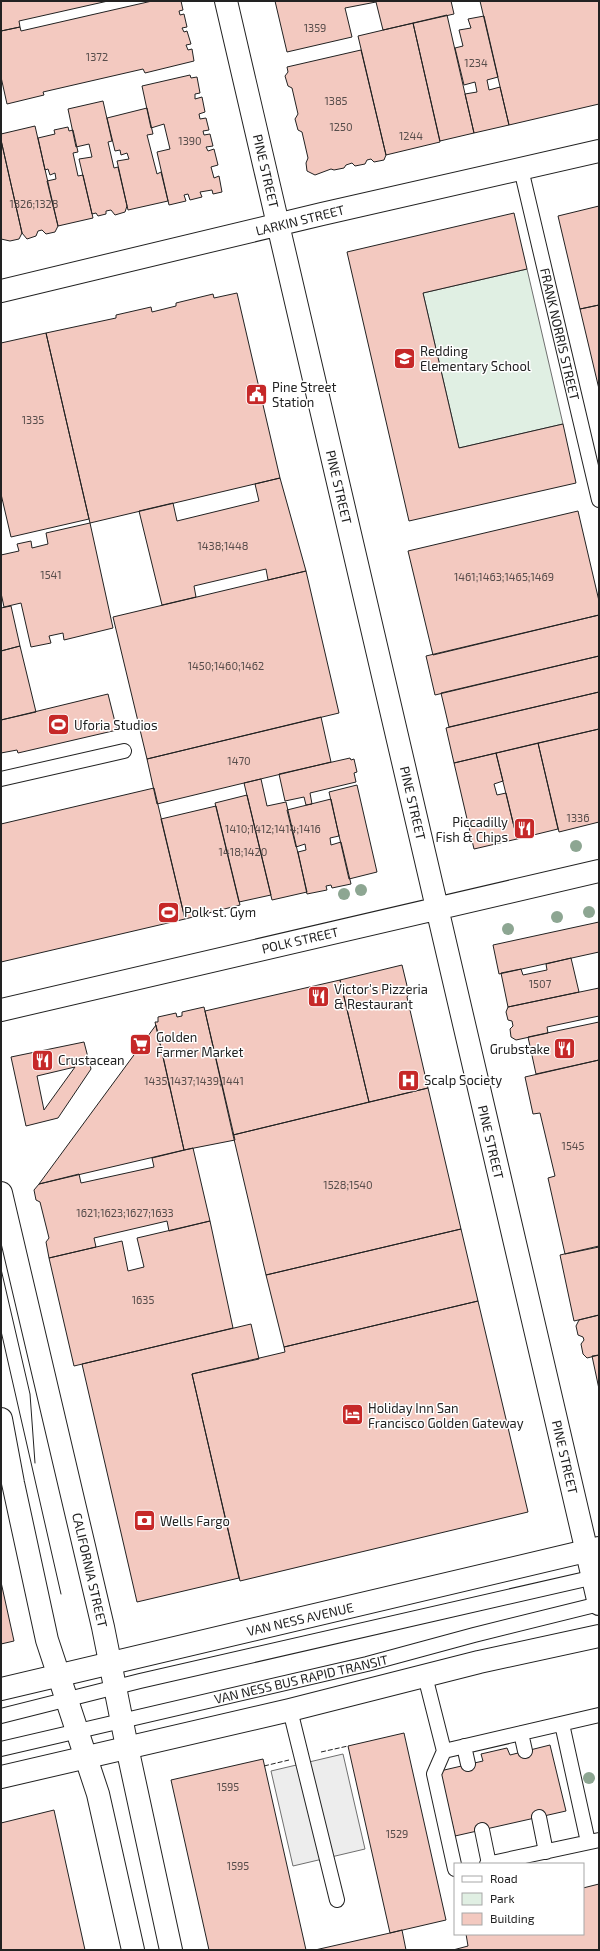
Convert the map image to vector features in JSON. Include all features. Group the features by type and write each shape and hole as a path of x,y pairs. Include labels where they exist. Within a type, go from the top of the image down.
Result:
{"main road":[{"name":"PINE STREET","path":"226,1 437,908 593,1550 599,1604"},
{"name":"LARKIN STREET","path":"1,292 279,225 599,151"},
{"name":"POLK STREET","path":"1,1010 599,871"},
{"name":"CALIFORNIA STREET","path":"1,1193 111,1663 127,1747 171,1950"},
{"path":"1,1419 12,1483 47,1640 98,1794 133,1950"},
{"name":"VAN NESS AVENUE","path":"1,1689 593,1550"},
{"path":"1,1777 290,1710 554,1645 599,1636"}],"lane":[{"name":"FRANK NORRIS STREET","path":"522,169 599,500"},
{"path":"1,779 124,752"},
{"path":"1,1716 116,1687 596,1577"},
{"name":"VAN NESS BUS RAPID TRANSIT","path":"1,1749 366,1664 599,1604"},
{"path":"425,1676 444,1751 434,1774 454,1864"},
{"path":"290,1710 337,1900"},
{"path":"444,1751 599,1715"},
{"path":"493,1863 594,1841 562,1724"},
{"path":"521,1733 525,1751"},
{"path":"464,1746 468,1764"},
{"path":"539,1817 546,1852"},
{"path":"482,1830 488,1863"}],"green space":[{"path":"527,269 563,424 459,448 423,293"}],"shaded area":[{"path":"343,1754 365,1849 293,1866 271,1771"}],"building":[{"path":"1,1 108,1 19,21 20,27 1,31"},
{"path":"152,1 181,1 183,10 179,11 180,15 184,14 187,27 182,28 184,32 187,31 191,44 186,45 188,50 192,49 194,61 145,73 143,69 43,92 44,95 7,104 1,77 1,31 20,27 21,31"},
{"path":"275,1 451,1 454,14 383,30 376,2 345,8 352,37 287,52"},
{"path":"480,1 599,1 599,104 509,125"},
{"path":"447,15 474,133 440,141 413,23"},
{"path":"484,16 498,77 487,80 489,90 500,87 509,125 474,133 465,94 477,92 475,82 464,85 455,48 463,46 459,30 471,28 468,19"},
{"path":"413,23 440,142 386,155 358,36"},
{"path":"361,50 386,155 384,160 374,162 371,159 367,160 365,164 355,166 352,163 346,165 344,168 334,170 331,169 315,175 307,171 306,163 308,158 302,132 298,130 295,119 298,114 292,88 288,86 285,76 288,72 287,67"},
{"path":"190,75 191,78 197,77 200,93 195,94 195,99 202,97 205,112 199,114 200,119 206,118 209,130 203,131 204,135 210,134 213,146 206,147 208,151 214,149 218,165 211,167 214,178 219,176 222,192 213,194 212,190 200,192 202,197 190,200 188,194 184,195 186,201 169,205 157,152 170,149 164,124 151,128 142,86"},
{"path":"103,101 112,141 108,142 114,168 118,167 127,206 125,212 115,215 111,210 106,211 106,214 98,216 96,213 92,214 79,159 92,157 89,144 76,147 68,109"},
{"path":"147,108 153,134 147,135 157,174 161,172 168,201 128,210 117,161 129,159 127,153 121,155 120,150 115,151 107,118"},
{"path":"35,126 58,226 55,232 46,234 42,230 38,231 36,236 27,239 22,233 1,140 1,134"},
{"path":"68,127 69,131 73,130 78,152 73,153 78,176 83,175 93,218 58,226 47,181 56,179 55,173 50,175 48,169 45,170 38,138 55,134 54,130"},
{"path":"1,140 22,233 19,239 10,241 1,239"},
{"path":"599,206 599,305 580,309 558,216"},
{"name":"Redding Elementary School","path":"514,213 527,269 423,293 459,448 563,424 576,483 409,521 347,252"},
{"path":"237,293 280,478 90,523 46,333 116,318 116,315 151,307 152,312 176,306 176,303 213,294 214,298"},
{"path":"599,305 599,389 580,309"},
{"path":"46,333 89,519 11,537 1,494 1,343"},
{"path":"280,478 306,571 268,580 266,569 194,586 196,597 162,605 139,511 173,503 177,521 259,501 255,484"},
{"path":"578,511 599,601 599,615 433,655 408,551"},
{"path":"90,523 113,628 64,640 63,633 49,636 51,643 31,647 21,603 4,607 1,593 1,555 19,551 17,544 31,541 32,548 48,544 46,533"},
{"path":"306,571 339,713 147,759 113,617"},
{"path":"11,606 20,646 1,651 1,608"},
{"path":"599,615 599,656 435,695 426,656"},
{"path":"20,646 36,712 1,720 1,651"},
{"path":"599,656 599,692 449,727 441,693"},
{"path":"599,692 599,729 454,763 446,728"},
{"name":"Uforia Studios","path":"108,694 117,730 18,753 17,750 1,753 1,720"},
{"path":"321,717 331,762 157,804 147,759"},
{"path":"599,729 599,822 559,832 538,743"},
{"path":"538,743 558,829 517,839 496,753"},
{"path":"496,753 503,781 494,784 497,795 506,793 517,839 474,849 454,763"},
{"path":"350,758 351,760 354,759 357,772 354,773 356,782 310,793 312,804 306,805 304,797 285,801 279,774"},
{"path":"261,779 267,806 286,802 307,892 272,900 244,783"},
{"path":"357,785 377,872 349,879 329,792"},
{"path":"154,788 185,919 1,962 1,824"},
{"path":"247,795 271,895 239,902 215,803"},
{"path":"331,799 339,836 330,838 331,845 341,842 351,884 332,888 331,885 326,886 327,890 307,894 298,852 306,850 305,844 296,847 287,810"},
{"path":"216,806 240,905 185,919 161,819"},
{"path":"599,922 599,952 499,974 493,945"},
{"path":"571,958 579,992 508,1007 501,973 521,969 523,975 547,970 546,964"},
{"path":"402,965 409,994 407,997 428,1088 369,1102 340,980"},
{"path":"340,980 369,1102 233,1135 205,1011"},
{"path":"599,988 599,1016 547,1027 548,1033 516,1040 511,1037 510,1029 513,1026 512,1021 508,1020 506,1012 508,1007"},
{"path":"204,1007 235,1140 184,1150 155,1022 158,1022 158,1017 176,1013 177,1017 182,1016 182,1012"},
{"name":"Grubstake","path":"599,1022 599,1060 536,1074 528,1037"},
{"path":"156,1025 184,1150 39,1184"},
{"path":"84,1042 91,1069 58,1118 26,1126 11,1057","holes":["75,1067 44,1110 37,1076"]},
{"path":"599,1060 599,1247 565,1254 548,1178 555,1176 540,1113 533,1114 525,1077"},
{"path":"428,1088 461,1229 266,1275 233,1135"},
{"path":"193,1148 210,1221 169,1231 167,1221 94,1238 96,1247 49,1258 46,1242 49,1238 40,1202 36,1200 34,1190 39,1184 79,1174 81,1183 154,1167 152,1158"},
{"path":"210,1221 233,1328 74,1366 49,1258 122,1241 128,1271 144,1267 137,1238"},
{"path":"461,1229 478,1301 284,1347 266,1275"},
{"path":"599,1246 599,1315 574,1321 560,1255"},
{"name":"Holiday Inn San Francisco Golden Gateway","path":"478,1301 528,1512 240,1581 192,1374 285,1352 284,1347"},
{"path":"599,1315 599,1355 587,1358 583,1354 581,1344 584,1340 583,1337 578,1335 576,1326 579,1320"},
{"path":"251,1324 259,1359 192,1374 239,1578 137,1602 82,1364"},
{"path":"599,1355 599,1389 592,1356"},
{"path":"1,1582 14,1641 1,1644"},
{"path":"404,1733 446,1920 390,1933 348,1746"},
{"path":"550,1745 566,1811 455,1836 440,1771 483,1761 481,1754 507,1748 510,1755"},
{"path":"263,1759 306,1950 209,1950 171,1780"},
{"path":"54,1810 85,1950 1,1950 1,1823"},
{"path":"599,1884 599,1950 453,1950 468,1946 466,1935 584,1935 584,1888"},
{"path":"402,1930 406,1950 315,1950 390,1933"}],"tram line":[{"path":"1,1269 30,1394 35,1463"},
{"path":"1,1331 61,1594"}],"fence":[{"path":"321,1752 348,1746"},
{"path":"264,1766 289,1760"}],"place":[{"name":"Redding Elementary School","path":"405,358"},
{"name":"Pine Street Station","path":"257,394"},
{"name":"Uforia Studios","path":"58,725"},
{"name":"Piccadilly Fish & Chips","path":"524,829"},
{"name":"Polk st. Gym","path":"169,912"},
{"name":"Victor's Pizzeria & Restaurant","path":"319,996"},
{"name":"Golden Farmer Market","path":"141,1044"},
{"name":"Grubstake","path":"565,1049"},
{"name":"Crustacean","path":"42,1060"},
{"name":"Scalp Society","path":"408,1080"},
{"name":"Holiday Inn San Francisco Golden Gateway","path":"353,1415"},
{"name":"Wells Fargo","path":"144,1521"}]}
